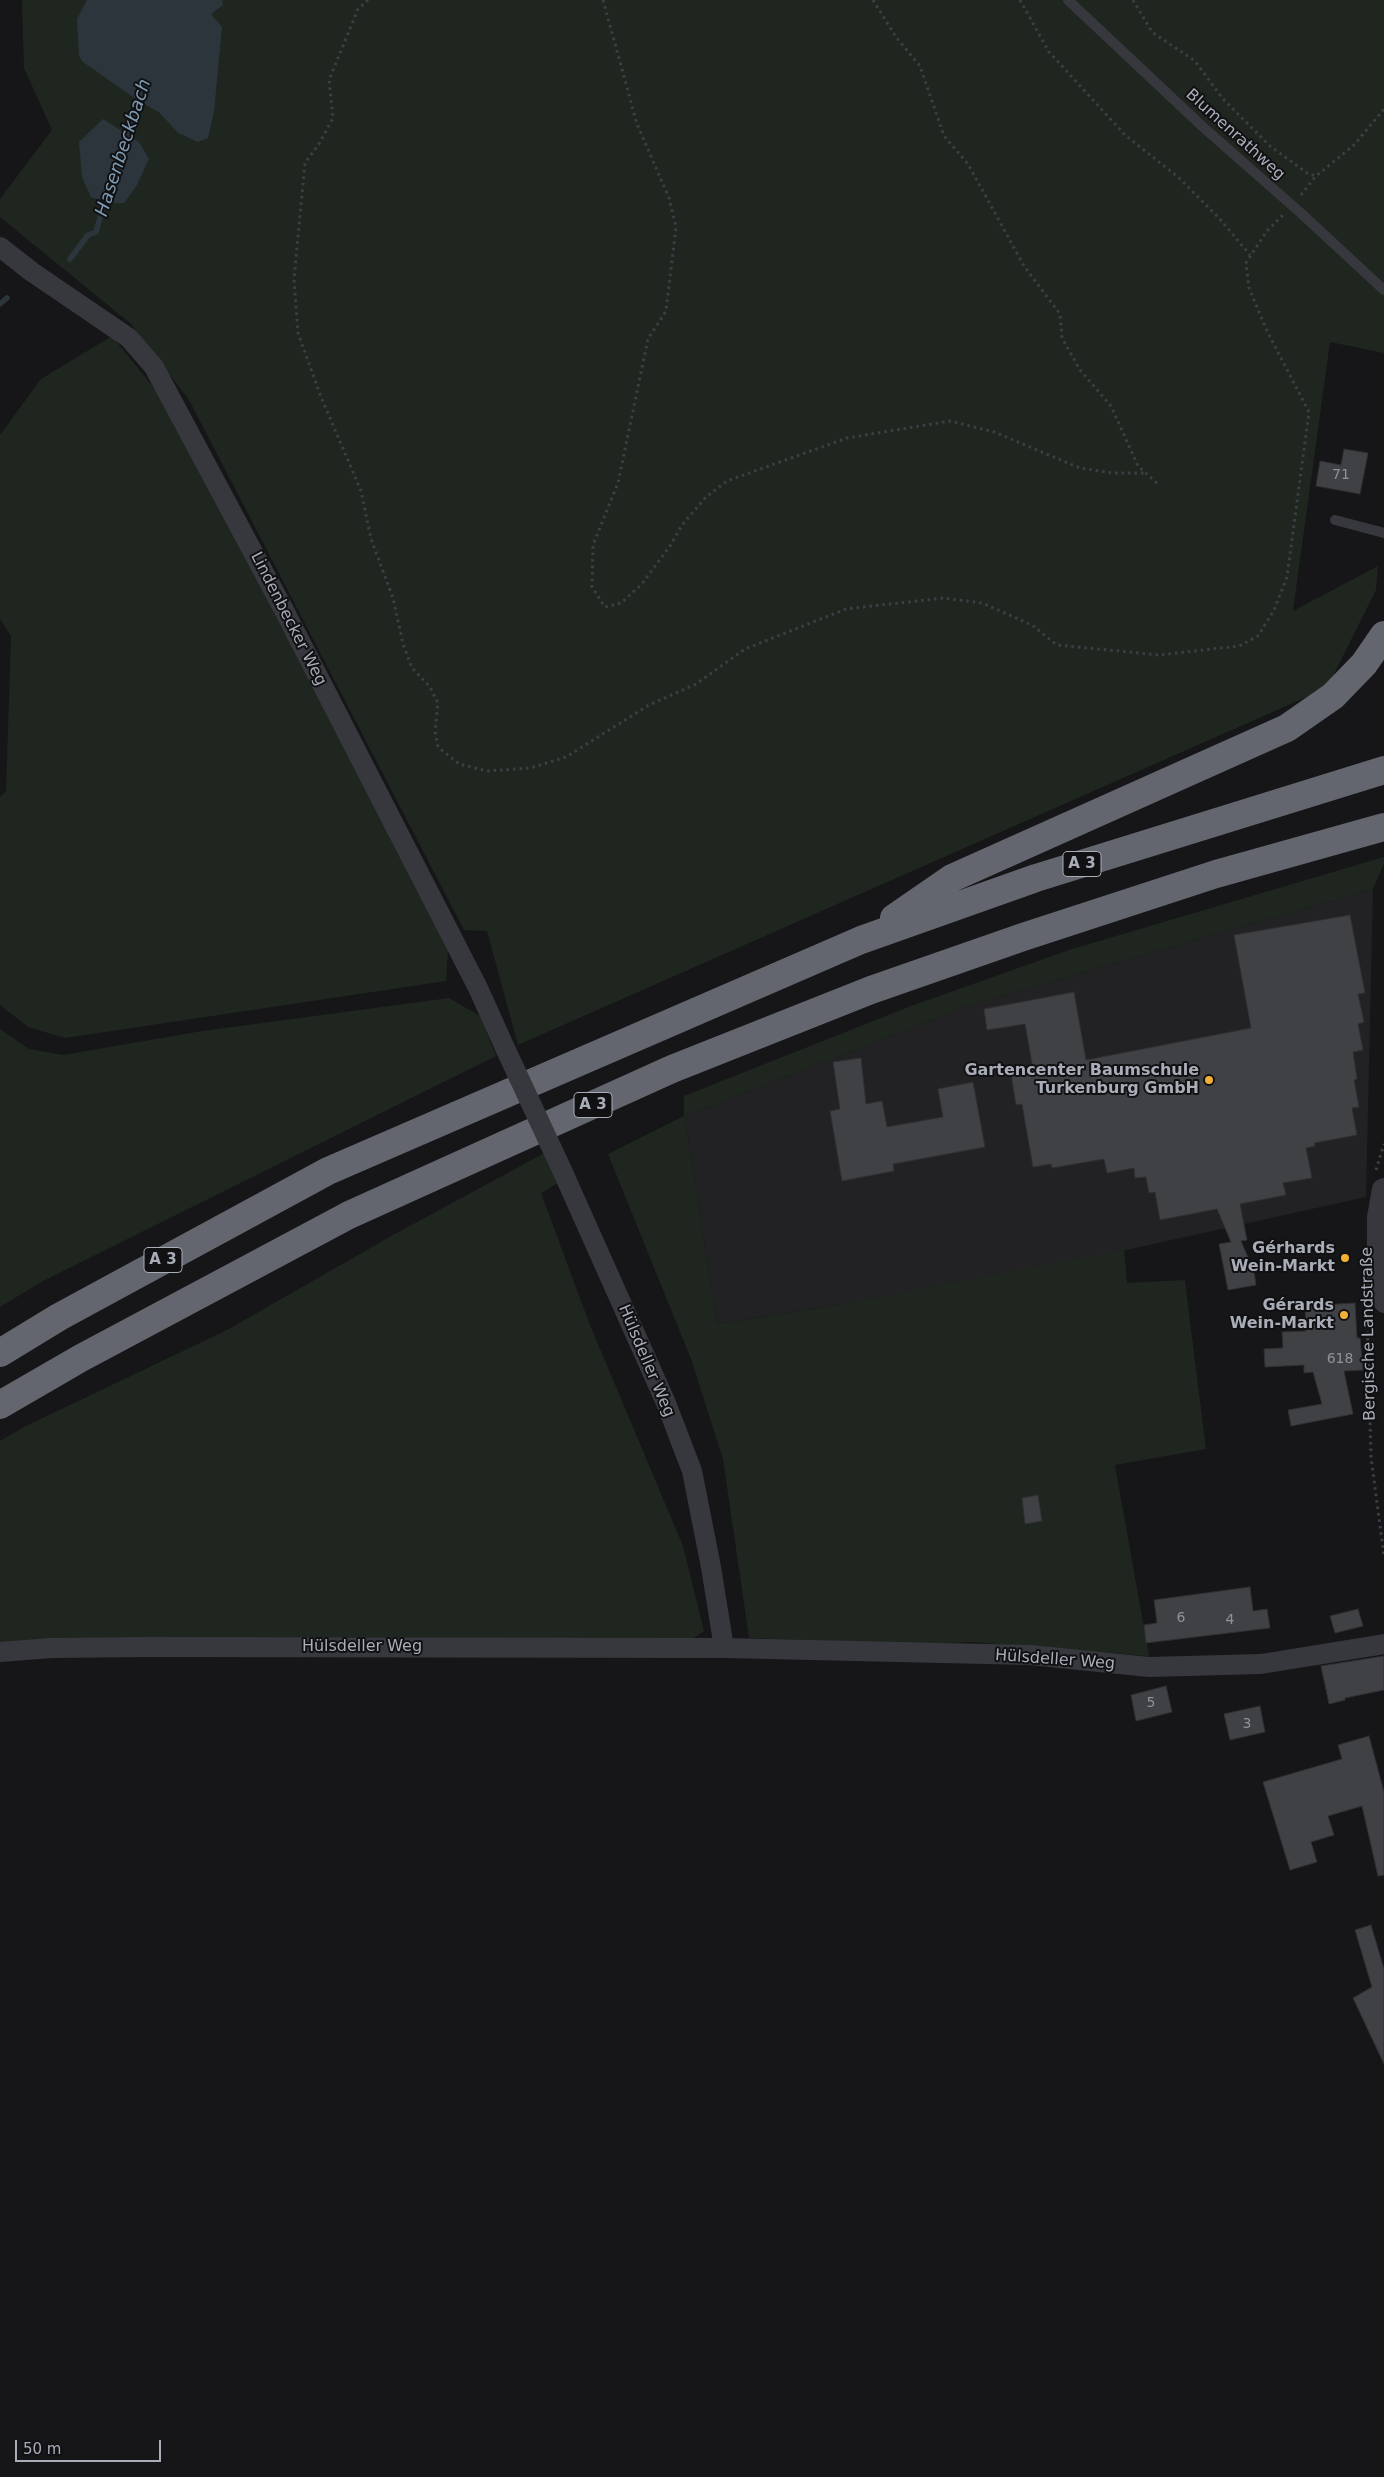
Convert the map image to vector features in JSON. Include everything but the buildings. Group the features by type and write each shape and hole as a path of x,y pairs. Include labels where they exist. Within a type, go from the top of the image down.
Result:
{"highway":[{"path":"861,940 952,878 1287,728 1333,696 1364,664 1384,635"},
{"name":"A 3","path":"0,1353 59,1317 328,1171 861,940 1036,878 1384,770"},
{"name":"A 3","path":"0,1405 81,1358 349,1215 672,1069 871,990 1023,938 1216,874 1384,827"}],"street":[{"name":"Lindenbecker Weg","path":"0,247 32,272 130,338 154,367 285,612 469,971 562,1170"},
{"name":"Hülsdeller Weg","path":"562,1170 666,1403 692,1471 711,1567 724,1648"},
{"name":"Bergische Landstraße","path":"1375,1304 1377,1292 1377,1218 1382,1188 1380,1180"},
{"name":"Hülsdeller Weg","path":"0,1652 51,1648 149,1647 724,1648 1030,1655 1140,1666 1185,1667 1279,1662 1384,1644"}],"lane":[{"name":"Blumenrathweg","path":"1068,0 1196,121 1303,215 1384,290"},
{"path":"1335,520 1384,533"}],"path":[{"path":"368,0 358,9 329,80 333,118 319,144 305,163 294,279 298,333 321,397 361,491 371,539 394,598 403,644 412,668 430,688 438,703 435,731 438,747 459,764 487,771 530,768 566,756 649,705 696,684 746,649 846,609 944,598 982,603 1032,625 1057,645 1159,655 1239,646 1258,636 1274,610 1287,577 1309,412 1268,331 1249,288 1246,263 1250,255 1219,218 1178,177 1125,135 1048,52 1020,0"},
{"path":"603,0 637,124 669,198 676,227 666,311 648,339 618,483 593,545 592,587 605,607 621,603 641,585 670,546 682,525 706,497 727,481 847,438 950,421 994,432 1080,468 1112,473 1146,473"},
{"path":"873,0 896,37 920,66 944,136 968,164 1024,266 1060,314 1062,338 1080,370 1111,406 1138,466 1158,484"},
{"path":"1133,0 1152,32 1195,61 1223,99 1270,146 1306,173 1316,176 1354,145 1384,109"},
{"path":"1380,1180 1384,1144"},
{"name":"Bergische Landstraße","path":"1375,1304 1371,1457 1384,1556"}],"shaded area":[{"path":"22,0 1384,0 1384,353 1330,342 1293,611 1378,566 1376,590 1327,688 518,1045 487,931 464,930 189,400 131,324 0,217 0,199 52,130 24,68"},
{"path":"112,336 172,410 448,951 446,981 65,1038 28,1027 0,1005 0,797 6,791 11,636 0,619 0,435 41,379"},
{"path":"1384,857 1384,863 1373,889 974,1004 685,1116 717,1324 819,1308 1124,1250 1127,1283 1185,1280 1206,1449 1115,1465 1149,1656 973,1642 915,1644 749,1638 723,1459 691,1359 608,1154 684,1116 684,1096 911,1006 1072,949"},
{"name":"Gartencenter Baumschule Turkenburg GmbH","path":"1373,889 1366,1197 1090,1258 819,1308 717,1324 685,1116 974,1004"},
{"path":"449,998 480,1016 496,1056 43,1281 0,1307 0,1029 29,1049 63,1055 202,1031"},
{"path":"550,1150 558,1183 541,1193 590,1325 683,1546 704,1631 689,1641 368,1637 49,1640 0,1644 0,1441 26,1426 227,1330 393,1235"}],"water":[{"path":"87,0 222,0 223,5 211,14 222,27 214,112 208,138 198,142 178,133 159,112 140,102 83,62 79,56 77,19"},
{"path":"103,119 139,142 149,159 137,185 124,203 110,203 91,197 82,177 79,142"}],"waterway":[{"name":"Hasenbeckbach","path":"125,140 142,95"},
{"name":"Hasenbeckbach","path":"70,259 88,235 96,232 106,196"},
{"name":"Hasenbeckbach","path":"0,304 7,298"}],"place":[{"name":"Gartencenter Baumschule Turkenburg GmbH","path":"1209,1080"},
{"name":"Gérhards Wein-Markt","path":"1345,1258"},
{"name":"Gérards Wein-Markt","path":"1344,1315"}]}
